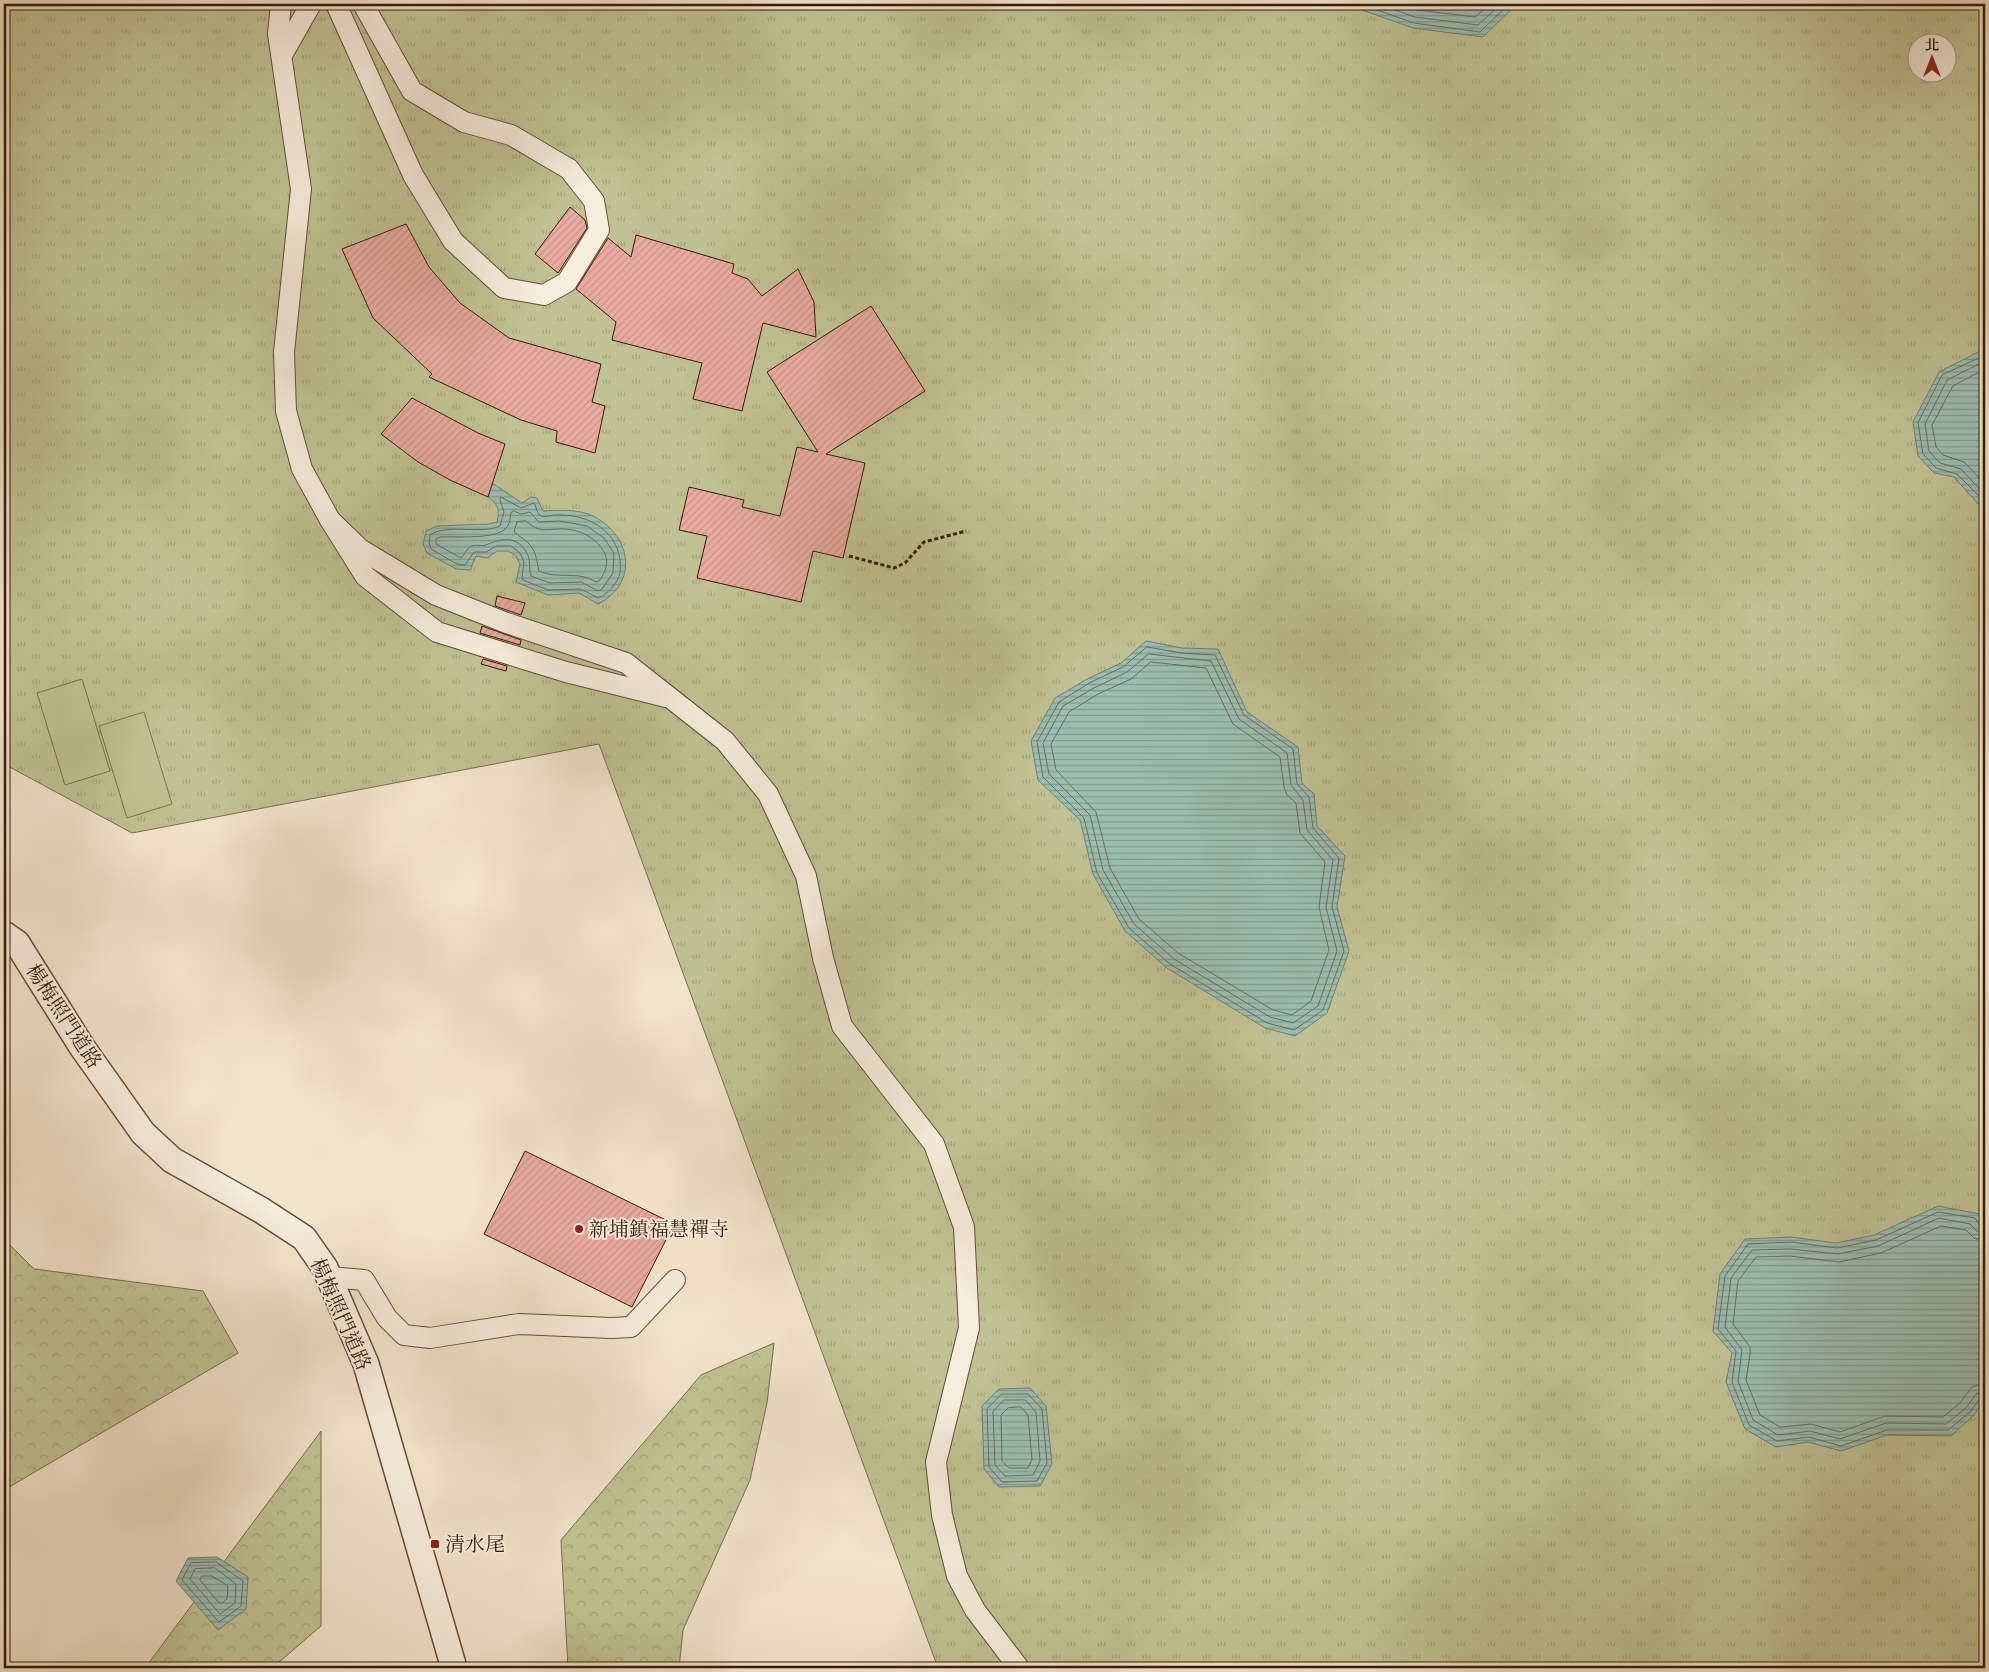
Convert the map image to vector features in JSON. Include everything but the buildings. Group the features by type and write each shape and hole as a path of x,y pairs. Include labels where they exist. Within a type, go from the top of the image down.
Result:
{"street":[{"path":"281,4 278,34 301,189 284,352 286,411 302,469 330,520 365,576 437,632 566,672 675,699"},
{"path":"282,55 311,4"},
{"path":"336,4 413,175 452,241 504,288 544,295 567,282 599,230 594,201 569,169 511,135 464,122 412,91 363,4"},
{"path":"330,520 360,550 436,595 504,622 626,662 675,699 725,741 768,794 806,876 823,958 842,1026 934,1144 964,1227 969,1328 936,1462 942,1515 957,1576 975,1610 1019,1668"},
{"name":"楊梅照門道路","path":"4,934 17,943 82,1047 143,1133 172,1160 261,1210 304,1238 329,1277 366,1364 454,1668"},
{"path":"329,1277 364,1280 387,1318 404,1335 430,1338 519,1324 610,1328 632,1326 675,1280"}],"path":[{"path":"849,556 894,568 905,563 924,542 966,531"}],"green space":[{"path":"4,4 1985,4 1985,1668 938,1668 599,744 132,833 4,764"},
{"path":"82,679 110,771 65,785 37,693"},
{"path":"144,712 172,804 127,818 99,726"},
{"path":"4,1239 34,1269 203,1291 238,1353 4,1490"},
{"path":"774,1343 767,1403 750,1480 683,1630 679,1668 568,1668 561,1540 701,1375"},
{"path":"321,1431 321,1626 272,1668 145,1668"}],"water":[{"path":"1345,4 1517,4 1483,37 1413,28"},
{"path":"1985,350 1985,507 1981,507 1954,477 1934,473 1918,456 1913,422 1939,372"},
{"path":"492,483 522,503 531,497 537,498 543,511 581,512 593,516 606,525 616,535 623,547 626,560 625,572 620,584 611,595 598,604 579,593 548,595 516,582 520,564 516,556 508,551 497,551 487,558 476,556 470,570 456,569 427,553 423,544 426,531 437,526 497,522 497,508 488,497"},
{"path":"1146,641 1182,648 1218,649 1247,712 1298,747 1302,783 1314,794 1317,826 1345,856 1337,907 1349,951 1327,1013 1295,1036 1265,1028 1167,968 1125,931 1093,874 1080,820 1038,780 1031,741 1055,698 1089,678 1121,663"},
{"path":"1938,1206 1980,1214 1985,1227 1985,1399 1974,1415 1951,1436 1887,1435 1841,1451 1808,1442 1776,1447 1745,1429 1726,1382 1732,1353 1713,1331 1720,1274 1745,1239 1791,1237 1836,1243 1874,1235"},
{"path":"1030,1388 1046,1406 1052,1464 1040,1486 999,1487 984,1469 982,1406 999,1389"},
{"path":"217,1557 248,1577 246,1609 218,1630 176,1581 188,1558"}],"place":[{"name":"新埔鎮福慧禪寺","path":"579,1229"},
{"name":"清水尾","path":"435,1544"}]}
